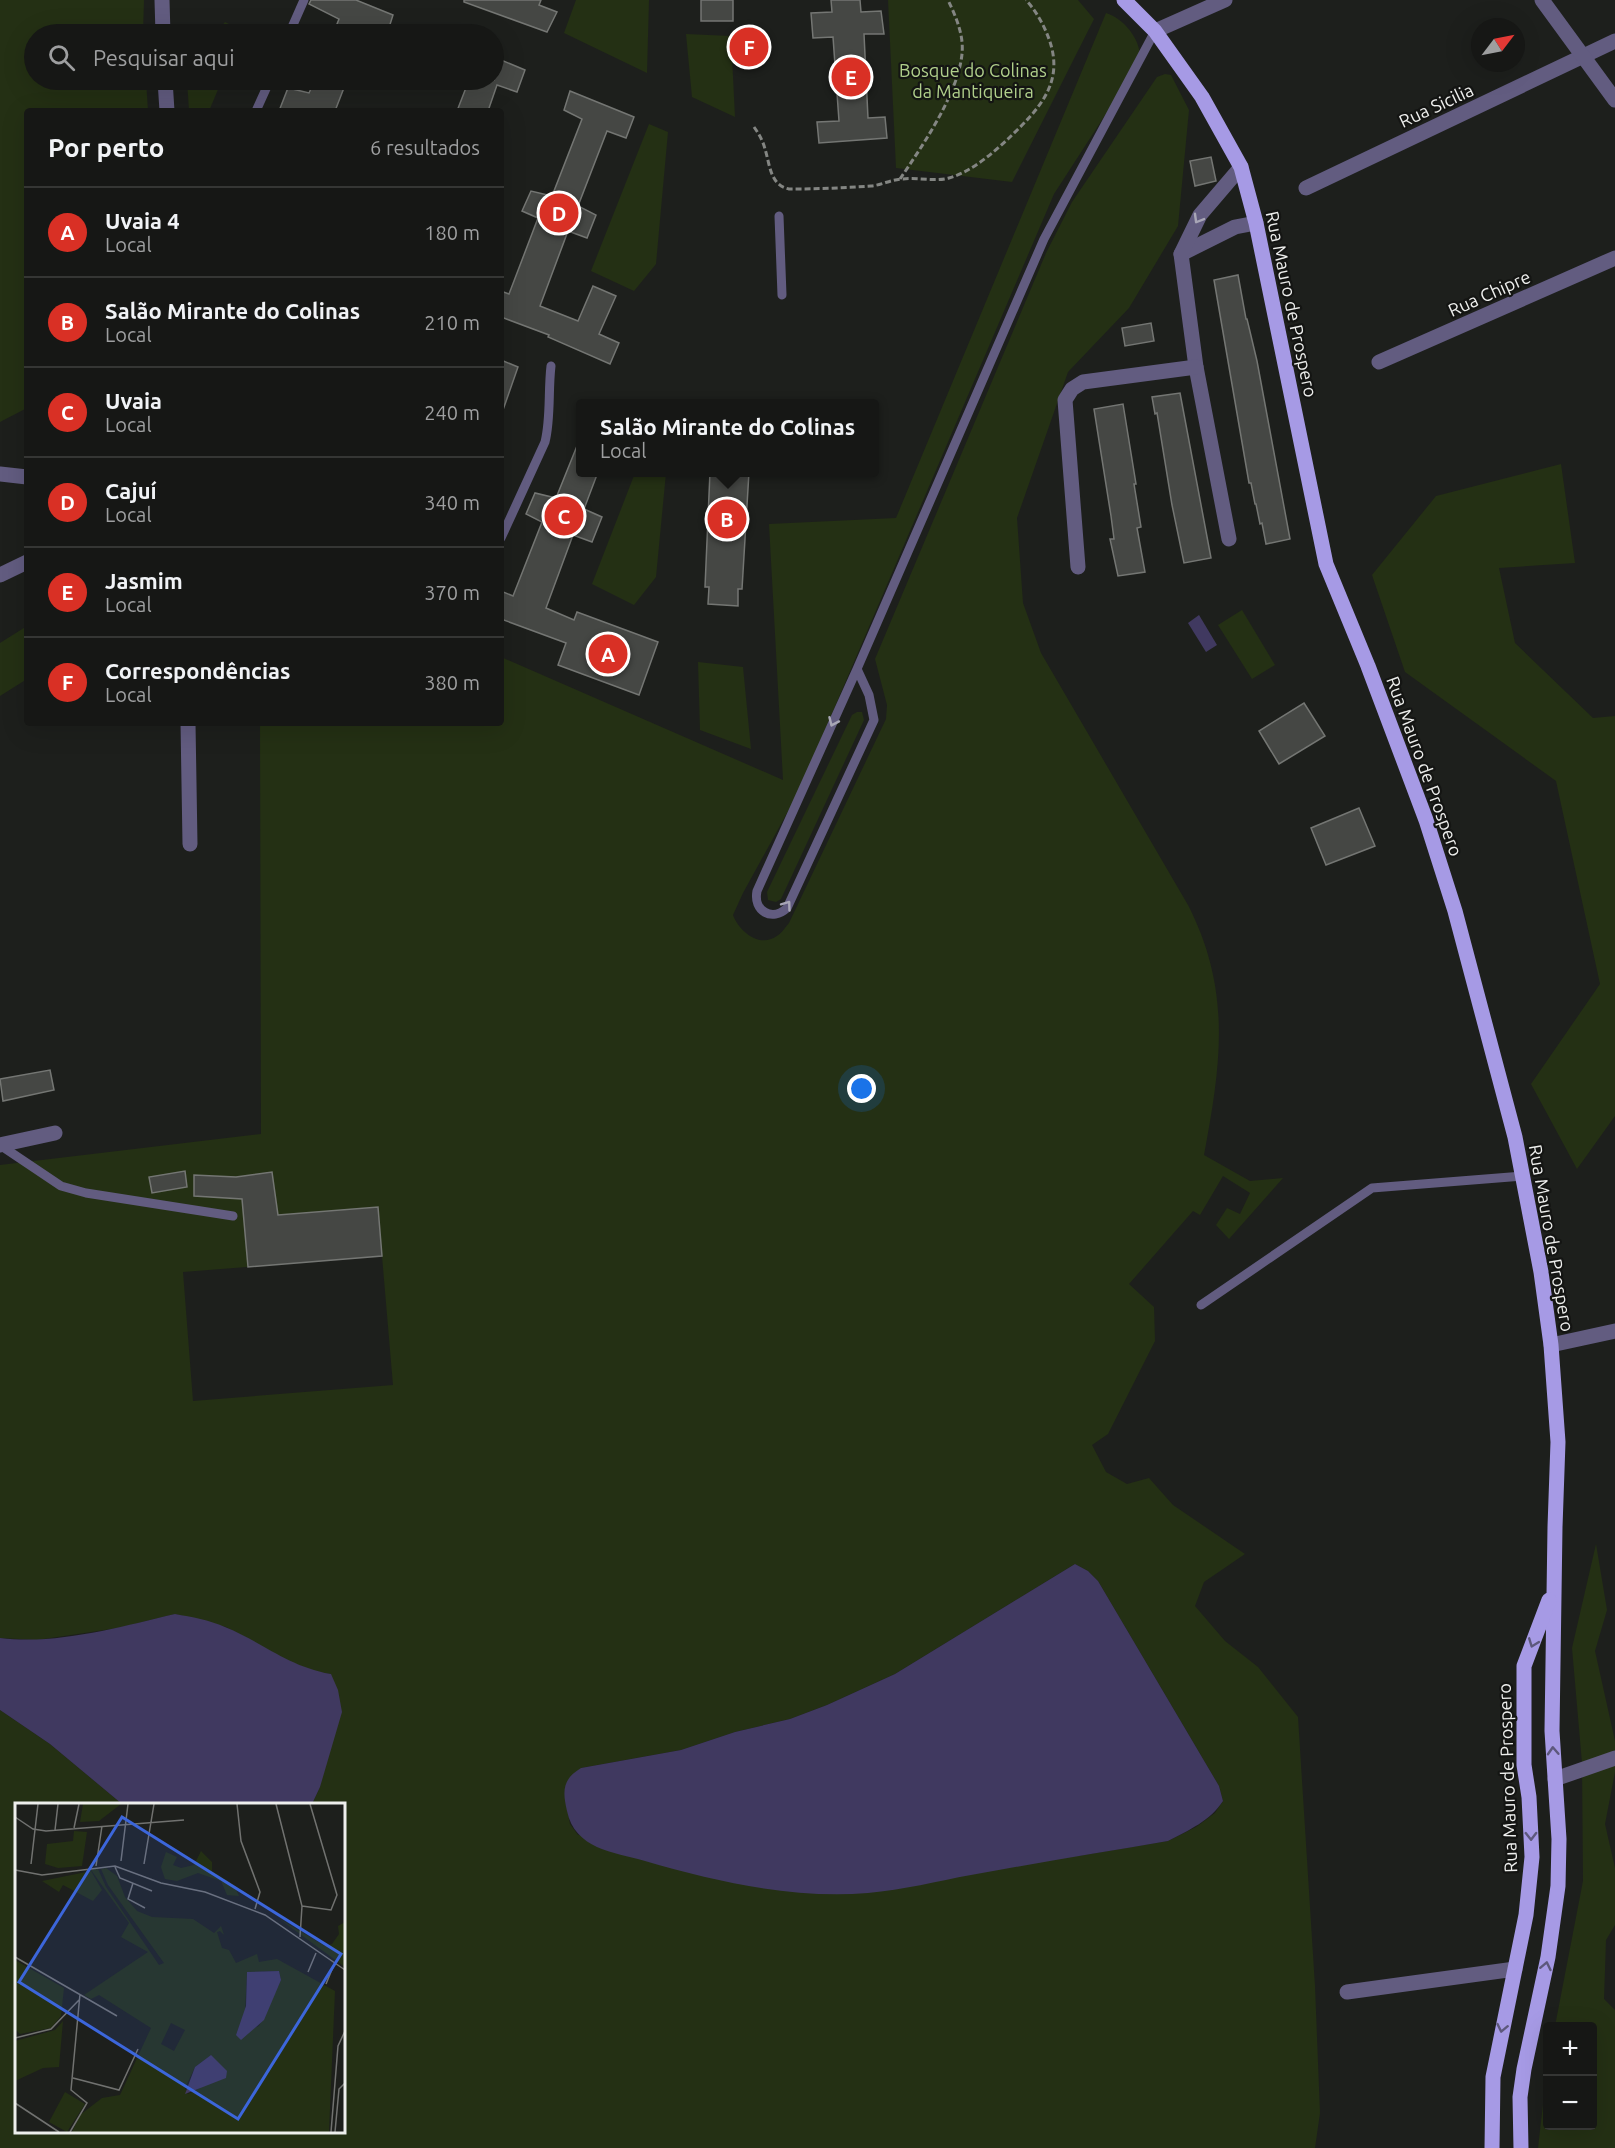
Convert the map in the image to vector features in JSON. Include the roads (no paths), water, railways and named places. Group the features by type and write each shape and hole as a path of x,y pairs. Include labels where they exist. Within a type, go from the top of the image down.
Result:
{"main road":[{"name":"Rua Mauro de Prospero","path":"1124,0 1155,31 1202,97 1241,167 1256,224 1326,564 1368,666 1426,820 1455,911 1515,1137 1541,1272 1551,1345 1558,1442 1552,1731 1559,1839 1558,1886 1548,1957 1520,2097 1521,2148"},
{"name":"Rua Mauro de Prospero","path":"1492,2148 1493,2077 1526,1915 1532,1857 1531,1818 1524,1765 1524,1666 1554,1588"}],"street":[{"path":"162,0 163,24"},
{"path":"1155,31 1225,0"},
{"path":"1542,0 1615,100"},
{"name":"Rua Sicilia","path":"1306,188 1615,41"},
{"path":"165,90 166,108"},
{"path":"1229,539 1196,368 1181,254 1200,215 1241,167"},
{"path":"1181,254 1235,227 1256,224"},
{"name":"Rua Chipre","path":"1379,362 1615,258"},
{"path":"1078,567 1065,400 1072,389 1083,382 1196,368"},
{"path":"0,474 24,477"},
{"path":"0,575 24,563"},
{"path":"188,726 190,844"},
{"path":"0,1145 55,1133"},
{"path":"1551,1345 1615,1331"},
{"path":"1555,1779 1615,1758"},
{"path":"1347,1992 1515,1969"}],"lane":[{"path":"293,24 304,0"},
{"path":"857,669 869,695 874,720 787,908 778,914 767,914 758,907 756,902 758,891 1044,239 1155,31"},
{"path":"257,108 265,90"},
{"path":"779,216 782,295"},
{"path":"504,531 545,442 549,426 548,390 551,366"},
{"path":"0,1145 61,1186 86,1193 232,1216"},
{"path":"1201,1305 1372,1188 1523,1176"}],"place":[{"name":"Correspondências","path":"749,47"},
{"name":"Jasmim","path":"851,77"},
{"name":"Cajuí","path":"559,213"},
{"name":"Uvaia","path":"564,516"},
{"name":"Salão Mirante do Colinas","path":"727,519"},
{"name":"Uvaia 4","path":"608,654"}],"park label":[{"name":"Bosque do Colinas da Mantiqueira","path":"973,80"}]}
